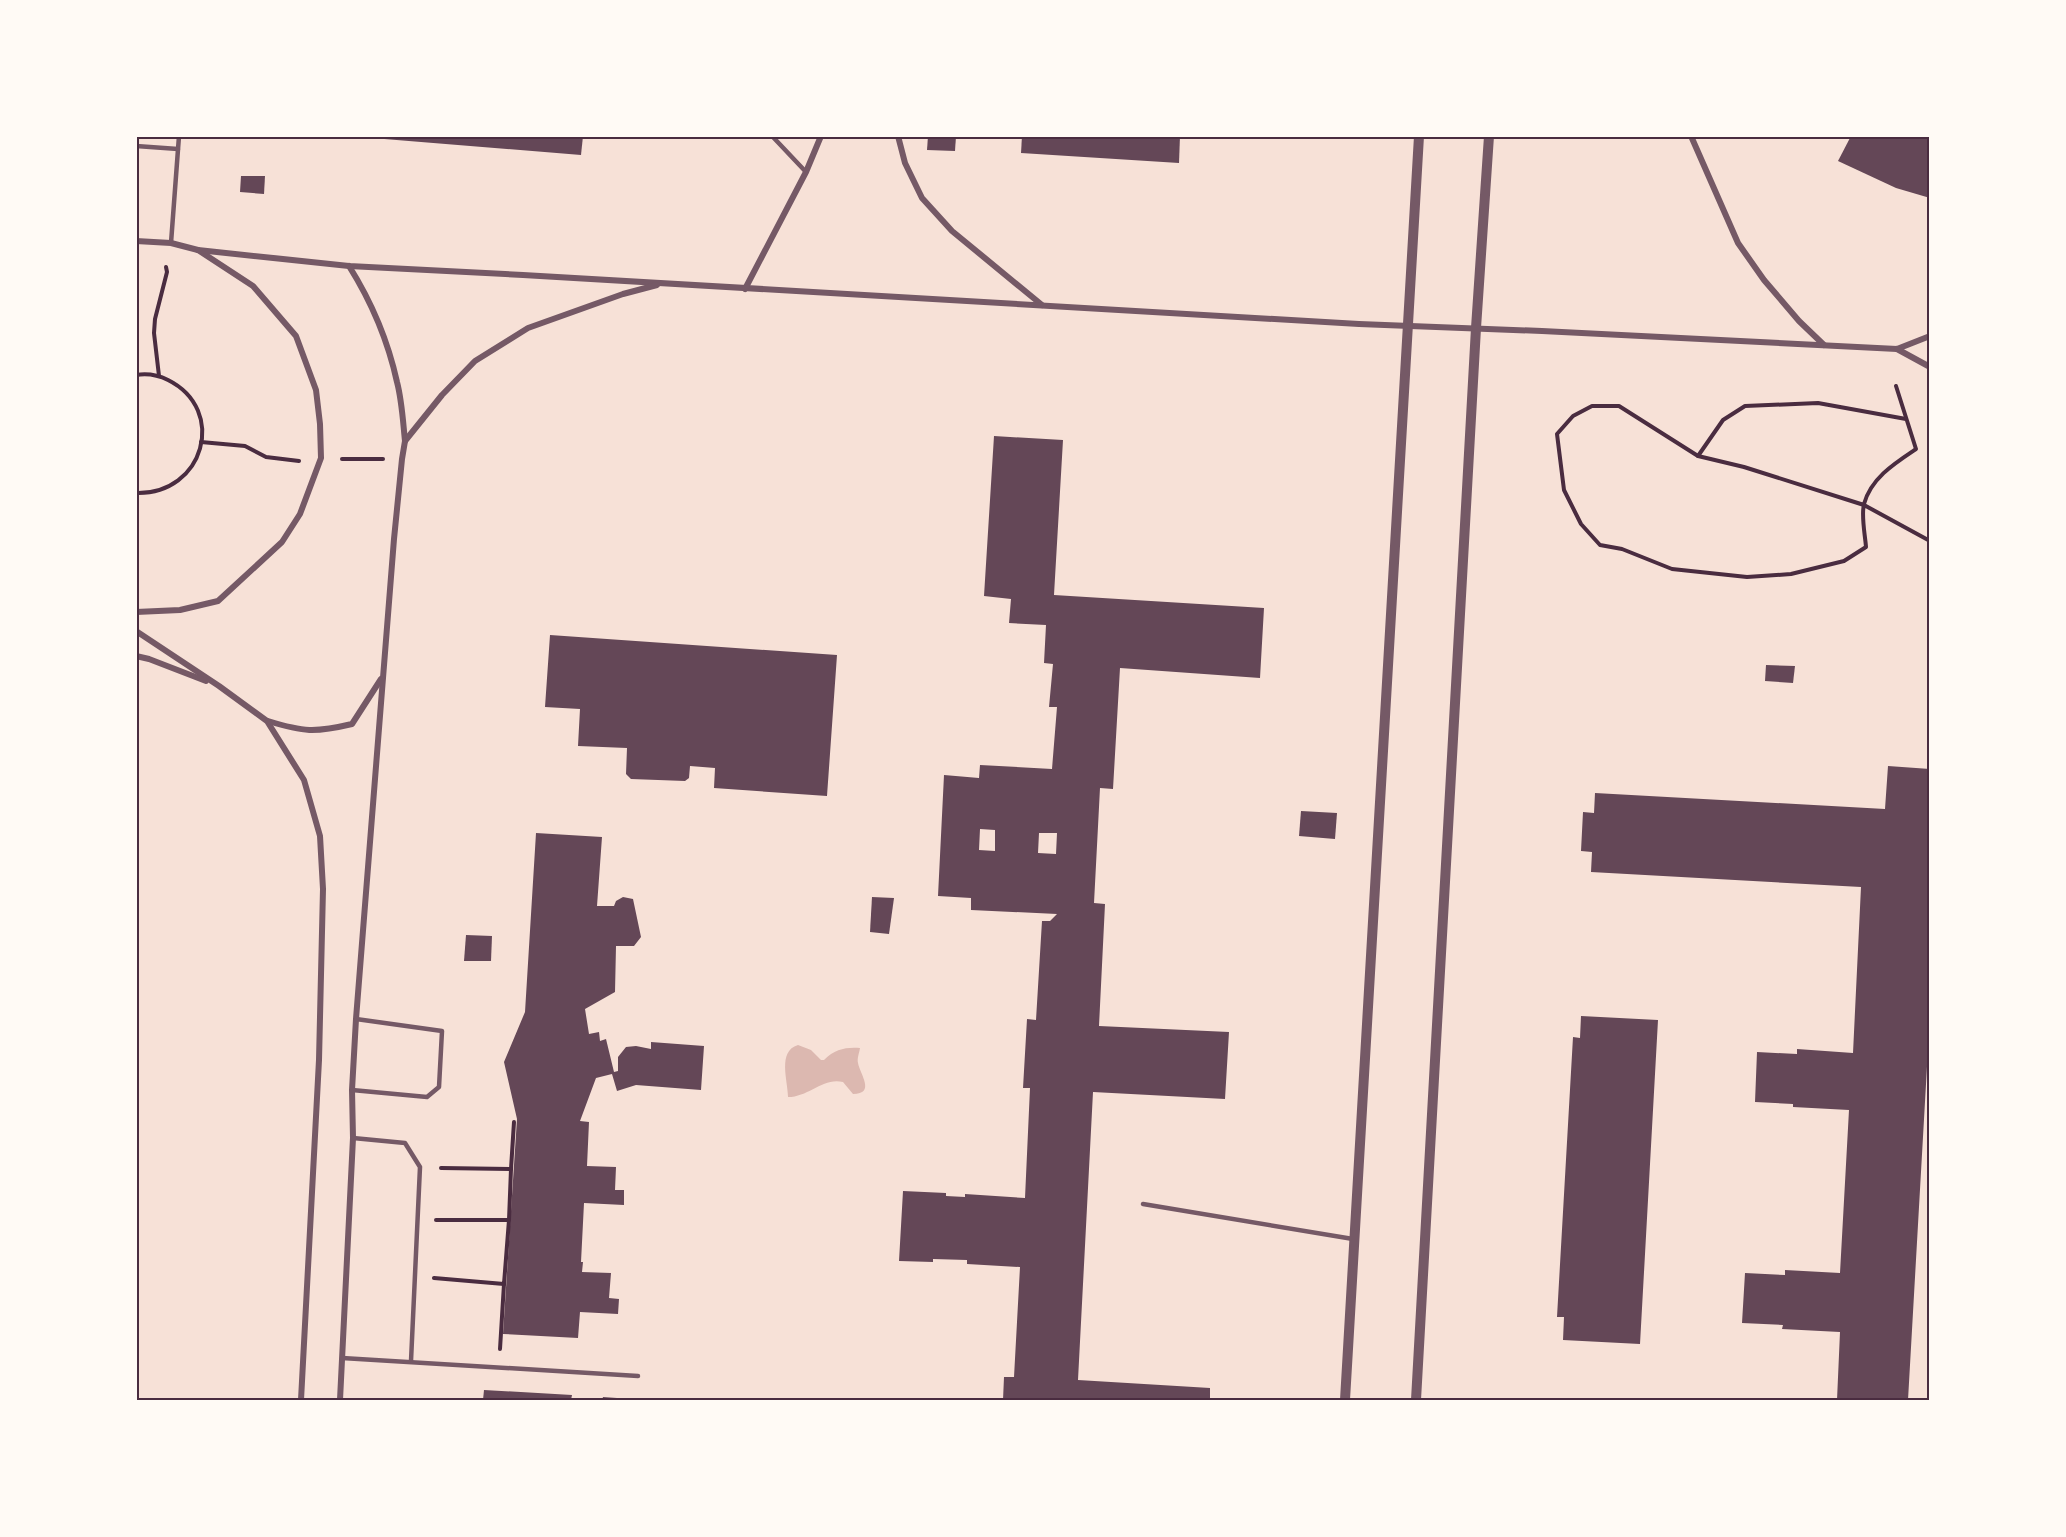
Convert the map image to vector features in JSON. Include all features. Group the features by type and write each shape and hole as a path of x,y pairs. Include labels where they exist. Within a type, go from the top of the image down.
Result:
{"street":[{"path":"746,289 806,172 820,136"},
{"path":"898,136 905,163 922,198 952,231 1043,305"},
{"path":"1345,1401 1419,136"},
{"path":"1416,1401 1476,328 1489,136"},
{"path":"1691,136 1738,243 1764,280 1799,321 1824,345"},
{"path":"136,241 171,243 198,250 349,266 523,274 1359,324 1897,349 1929,336"},
{"path":"136,612 180,610 218,601 282,542 300,514 321,459 316,390 296,336 253,286 198,250"},
{"path":"340,1401 353,1138 352,1090 356,1019 382,677 405,441 398,384 387,345 363,288 349,266"},
{"path":"405,441 442,395 475,361 528,328 623,294 664,284"},
{"path":"1897,349 1929,367"},
{"path":"136,631 267,721 298,730 322,731 352,724 382,677"},
{"path":"136,656 219,686"},
{"path":"267,721 304,780 320,836 323,889 319,1060 301,1401"}],"lane":[{"path":"171,243 179,136"},
{"path":"772,136 806,172"},
{"path":"136,146 178,149"},
{"path":"352,1090 427,1096 439,1087 442,1031 356,1019"},
{"path":"353,1138 405,1143 420,1167 411,1361"},
{"path":"1143,1204 1355,1239"},
{"path":"342,1358 638,1376"}],"path":[{"path":"159,376 154,333 155,319 167,272 166,267"},
{"path":"136,375 159,376 178,385 192,400 200,416 201,442 197,458 186,475 171,487 151,493 136,493"},
{"path":"1896,386 1916,448 1873,483 1864,505 1866,547 1844,561 1791,574 1747,577 1672,569 1622,549 1600,545 1581,524 1564,490 1557,434 1573,416 1592,406 1619,406 1698,456 1744,467 1864,505 1929,540"},
{"path":"1698,456 1723,420 1745,406 1818,403 1906,419"},
{"path":"201,442 245,446 266,457 291,461 402,459"},
{"path":"499,1367 514,1122"},
{"path":"420,1167 510,1169"},
{"path":"417,1220 509,1220"},
{"path":"414,1276 504,1284"}],"shaded area":[{"path":"798,1045 811,1050 821,1060 841,1050 860,1048 858,1061 865,1083 864,1091 853,1094 843,1082 836,1081 803,1094 788,1097 786,1060 792,1048"}],"building":[{"path":"372,136 583,136 581,155 372,138"},
{"path":"928,136 956,136 955,151 927,150"},
{"path":"1022,136 1180,136 1179,163 1021,153"},
{"path":"1851,136 1930,136 1930,198 1896,188 1838,161"},
{"path":"241,176 265,176 264,194 240,192"},
{"path":"994,436 1063,440 1054,595 1264,608 1260,678 1120,668 1113,789 1100,788 1094,903 1105,904 1099,1026 1229,1032 1225,1099 1093,1092 1078,1380 1210,1388 1210,1400 1003,1400 1004,1377 1014,1377 1020,1267 967,1264 967,1260 899,1261 903,1191 946,1193 946,1196 965,1197 965,1194 1025,1198 1030,1088 1023,1088 1027,1019 1036,1020 1042,921 1050,921 1057,914 971,910 971,898 938,896 944,775 979,778 980,765 1052,769 1057,707 1049,707 1053,664 1044,663 1046,625 1009,623 1011,599 984,596","holes":["980,829 995,830 995,851 979,850","1039,833 1057,833 1056,854 1038,853"]},
{"path":"550,635 837,655 827,796 714,788 715,768 690,766 689,778 685,781 631,779 626,774 627,748 578,746 580,709 545,707"},
{"path":"1766,665 1795,666 1793,683 1765,681"},
{"path":"1888,766 1930,769 1930,1014 1908,1400 1837,1400 1840,1332 1782,1329 1783,1325 1742,1323 1745,1273 1785,1275 1785,1270 1840,1273 1849,1110 1755,1102 1757,1052 1797,1054 1797,1049 1853,1053 1861,887 1591,872 1592,852 1581,851 1583,812 1594,813 1595,793 1885,809"},
{"path":"1301,811 1337,813 1335,839 1299,836"},
{"path":"536,833 602,837 597,906 614,906 616,901 623,897 633,899 641,937 634,946 616,946 615,992 585,1009 589,1034 599,1032 600,1041 606,1039 614,1072 618,1071 618,1057 626,1047 651,1049 651,1042 704,1046 701,1090 636,1085 617,1091 612,1074 596,1078 580,1121 589,1122 587,1166 616,1167 615,1190 624,1190 624,1205 584,1203 581,1262 583,1262 582,1272 611,1273 609,1298 619,1299 618,1314 580,1312 578,1338 503,1334 517,1119 504,1062 525,1012"},
{"path":"872,897 894,898 889,934 870,932"},
{"path":"466,935 492,936 491,961 464,961"},
{"path":"1581,1016 1658,1020 1640,1344 1563,1340 1564,1317 1557,1317 1573,1037 1580,1038"},
{"path":"484,1390 572,1395 571,1400 483,1400"},
{"path":"603,1397 631,1399 631,1400 602,1400"}]}
